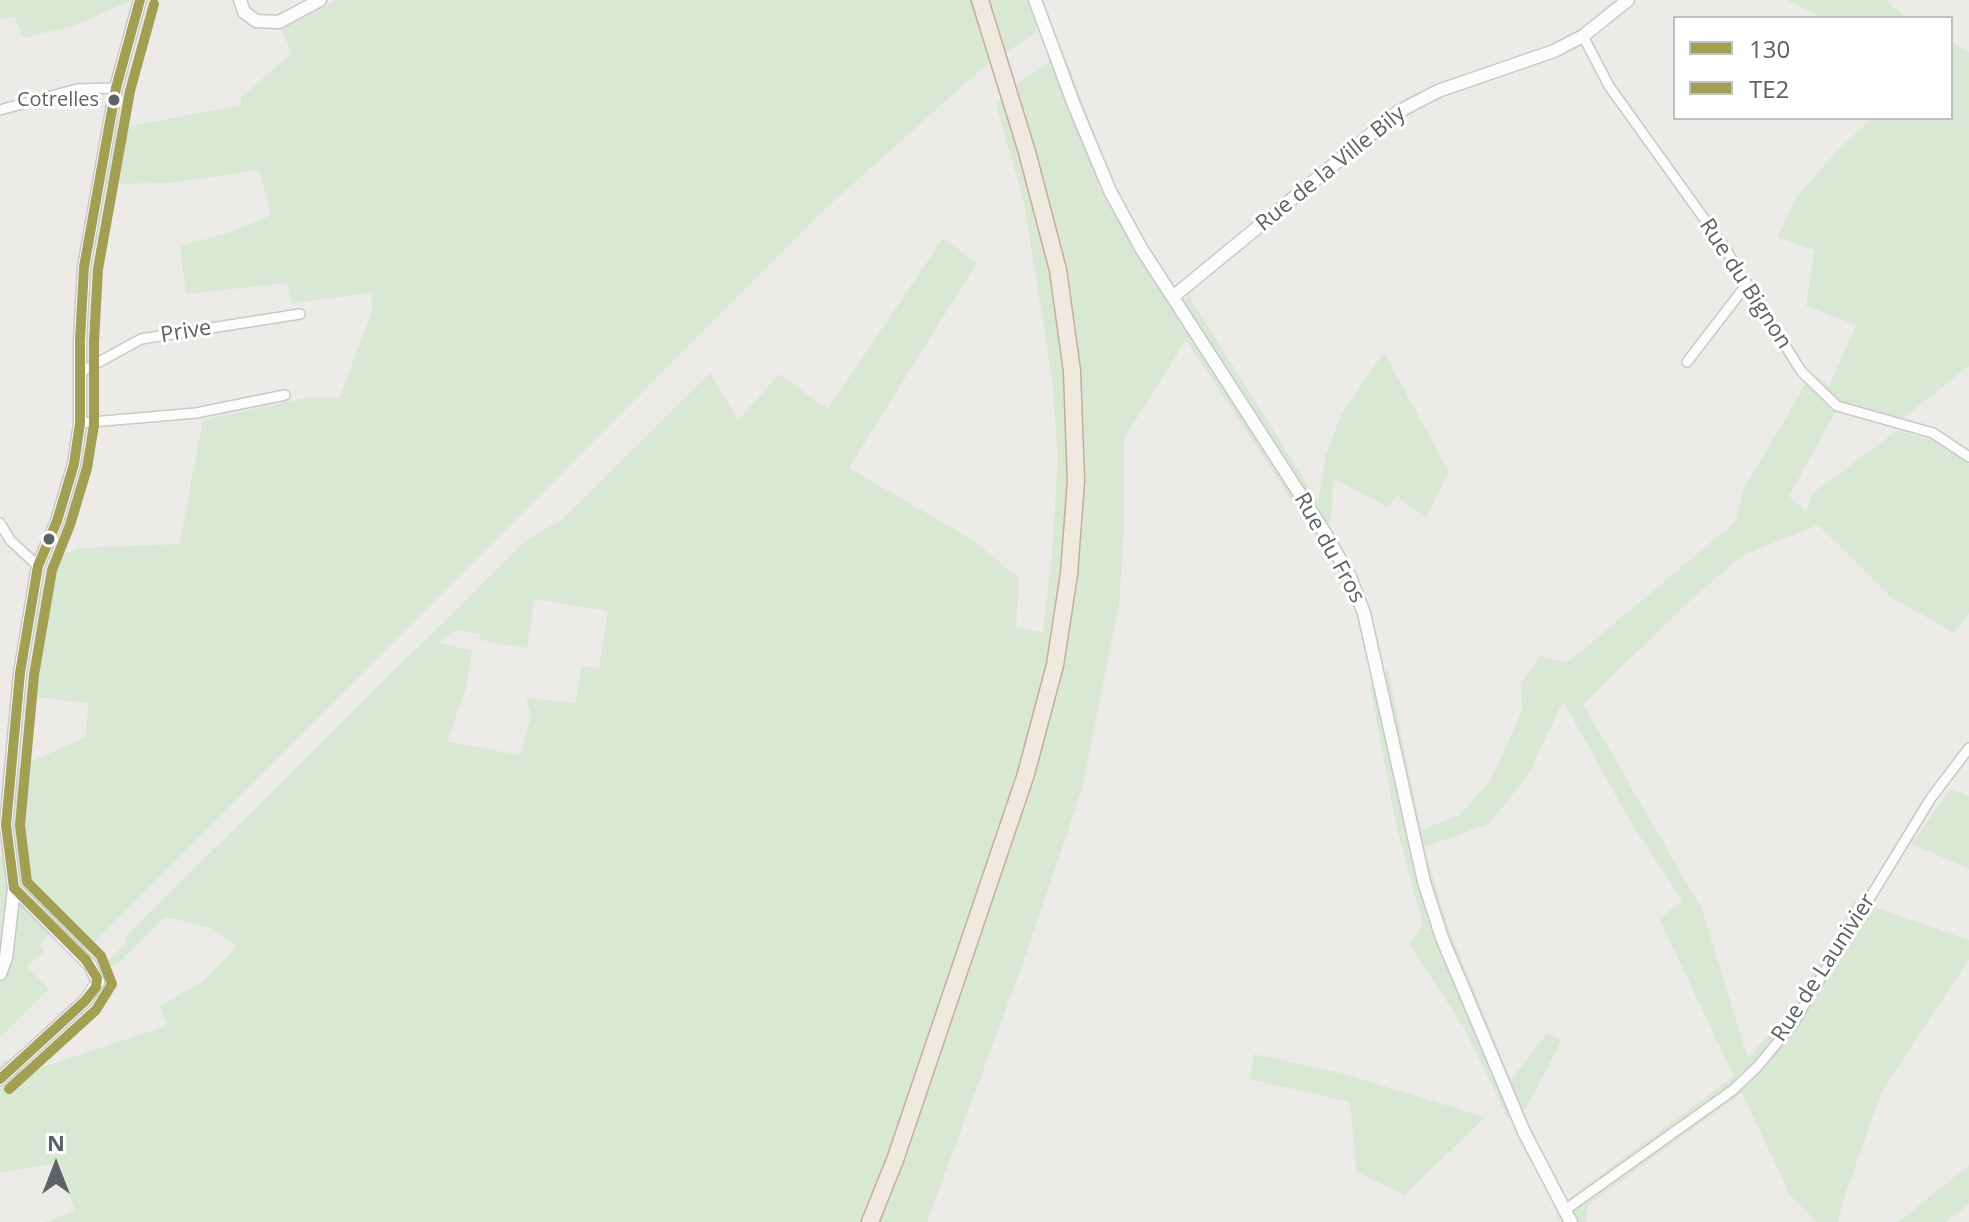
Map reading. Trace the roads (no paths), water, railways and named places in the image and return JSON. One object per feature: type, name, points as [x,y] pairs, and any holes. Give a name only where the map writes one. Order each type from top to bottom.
[{"type":"highway","points":[[870,1222],[895,1160],[1026,774],[1055,665],[1069,574],[1076,481],[1072,371],[1058,270],[1041,202],[980,0]]},
{"type":"street","points":[[0,974],[6,958],[14,888],[6,825],[20,673],[38,566],[57,521],[74,464],[80,423],[84,267],[116,88],[140,0]]},
{"type":"street","points":[[240,0],[244,12],[256,21],[279,22],[320,0]]},
{"type":"street","name":"Rue du Fros","points":[[1035,0],[1110,191],[1141,248],[1325,533],[1350,577],[1364,613],[1424,882],[1442,938],[1524,1132],[1568,1216]]},
{"type":"street","name":"Rue de la Ville Bily","points":[[1174,296],[1398,112],[1438,91],[1554,51],[1583,36],[1628,0]]},
{"type":"street","name":"Rue du Bignon","points":[[1583,36],[1609,86],[1723,245],[1801,371],[1837,406],[1933,433],[1969,457]]},
{"type":"street","points":[[0,110],[77,89],[116,88]]},
{"type":"street","points":[[1687,362],[1747,284]]},
{"type":"street","name":"Prive","points":[[79,373],[141,339],[300,314]]},
{"type":"street","points":[[80,423],[196,413],[285,395]]},
{"type":"street","points":[[0,523],[10,540],[38,566]]},
{"type":"street","name":"Rue de Launivier","points":[[1568,1216],[1733,1090],[1758,1066],[1792,1025],[1931,798],[1969,748]]},
{"type":"street","points":[[0,1079],[85,1001],[96,987],[97,978],[86,960],[14,888]]},
{"type":"place","name":"Cotrelles","points":[[114,100]]}]
